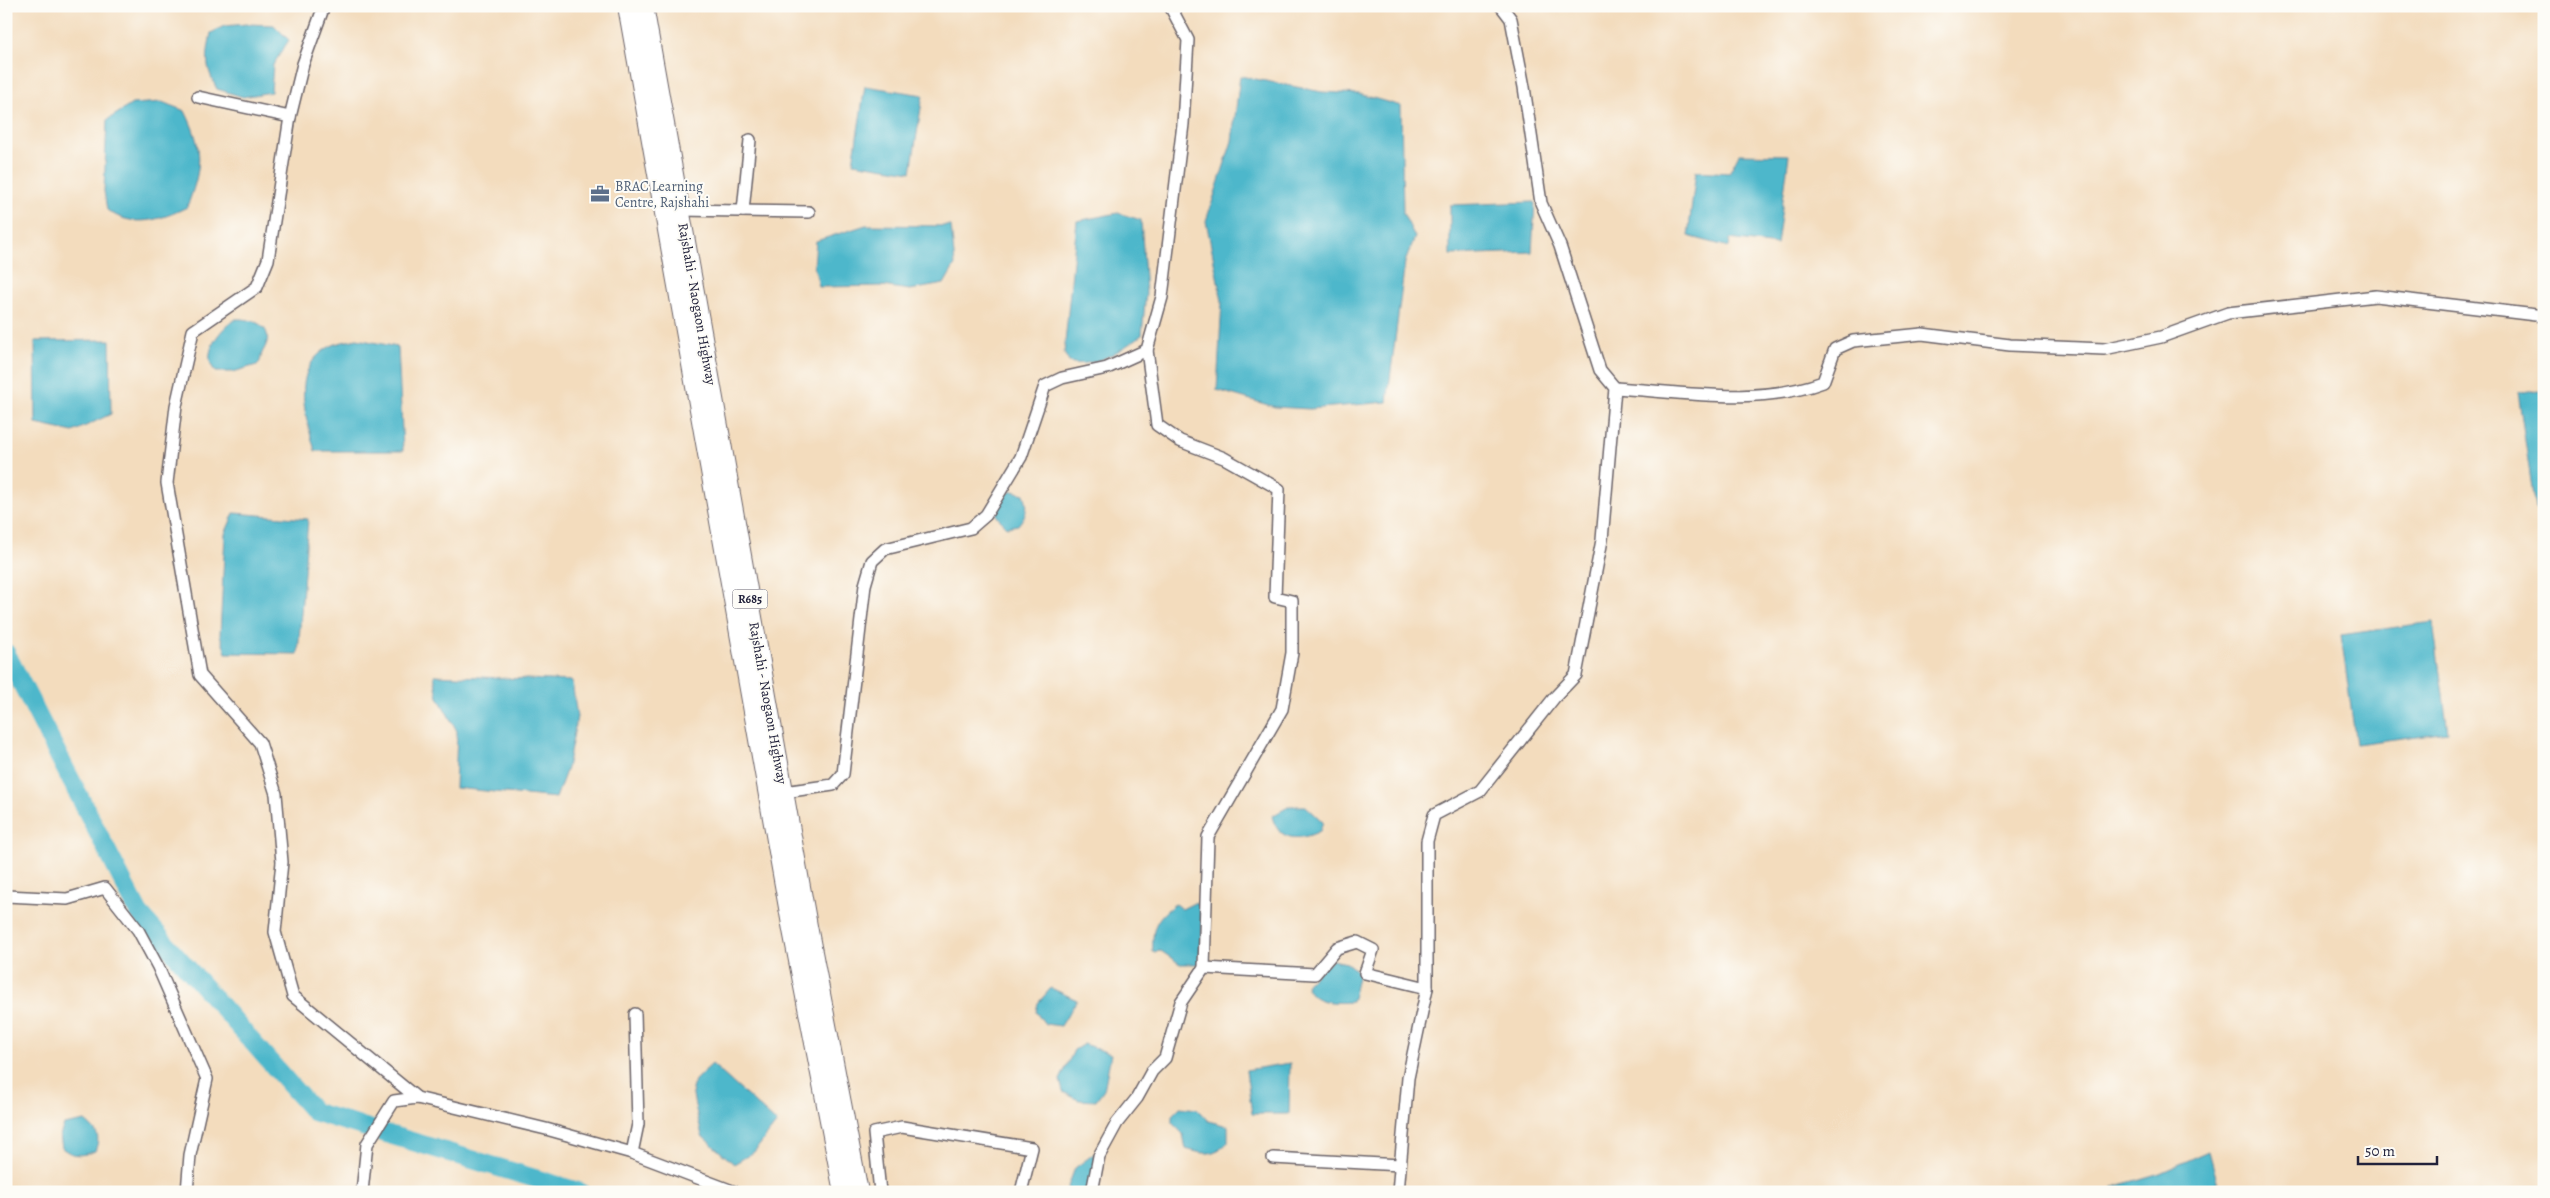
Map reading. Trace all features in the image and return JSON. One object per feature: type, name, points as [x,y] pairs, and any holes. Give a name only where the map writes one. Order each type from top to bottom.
[{"type":"main road","name":"Rajshahi - Naogaon Highway","points":[[627,6],[790,921],[836,1114],[859,1192]]},
{"type":"main road","name":"Rajshahi - Naogaon Highway","points":[[644,6],[784,792],[836,1114],[842,1192]]},
{"type":"street","points":[[324,6],[302,64],[290,117],[268,260],[257,287],[193,331],[176,406],[167,483],[200,675],[260,744],[276,794],[282,862],[275,932],[292,996],[417,1098]]},
{"type":"street","points":[[1092,1192],[1098,1156],[1117,1123],[1136,1098],[1152,1071],[1165,1058],[1181,1002],[1204,968],[1208,837],[1282,709],[1292,654],[1292,601],[1275,597],[1280,489],[1224,458],[1180,441],[1157,425],[1147,350],[1162,297],[1184,114],[1188,40],[1170,6]]},
{"type":"street","points":[[1398,1192],[1408,1078],[1427,988],[1427,842],[1434,815],[1480,791],[1554,698],[1576,675],[1602,540],[1615,388],[1600,370],[1560,246],[1541,203],[1524,87],[1510,20],[1501,6]]},
{"type":"street","points":[[198,97],[290,117]]},
{"type":"street","points":[[743,210],[750,140]]},
{"type":"street","points":[[680,210],[809,212]]},
{"type":"street","points":[[1615,388],[1742,395],[1802,390],[1823,382],[1835,349],[1852,341],[1922,334],[2010,344],[2104,349],[2161,337],[2228,313],[2376,296],[2544,316]]},
{"type":"street","points":[[784,792],[832,785],[843,774],[865,584],[872,560],[885,549],[971,528],[986,515],[1021,457],[1045,386],[1062,378],[1106,368],[1147,350]]},
{"type":"street","points":[[6,896],[67,899],[105,888],[138,930],[158,967],[207,1079],[190,1155],[187,1192]]},
{"type":"street","points":[[1204,968],[1315,974],[1337,948],[1356,942],[1373,950],[1365,973],[1427,988]]},
{"type":"street","points":[[632,1153],[638,1124],[636,1014]]},
{"type":"street","points":[[362,1192],[367,1144],[378,1124],[394,1101],[417,1098],[546,1129],[632,1153],[735,1192]]},
{"type":"street","points":[[880,1192],[874,1133],[902,1127],[1032,1148],[1021,1192]]},
{"type":"street","points":[[1273,1158],[1400,1165]]},
{"type":"water","points":[[247,24],[274,25],[289,40],[273,65],[271,92],[243,97],[217,89],[210,74],[208,49],[211,33],[224,26]]},
{"type":"water","points":[[1240,76],[1322,92],[1359,94],[1401,106],[1403,213],[1415,237],[1405,262],[1387,402],[1310,409],[1275,407],[1217,390],[1222,301],[1206,221],[1232,141]]},
{"type":"water","points":[[865,86],[923,95],[911,172],[853,163]]},
{"type":"water","points":[[162,102],[185,111],[198,148],[199,159],[196,181],[187,207],[157,219],[137,221],[117,216],[107,210],[104,191],[107,120],[132,104]]},
{"type":"water","points":[[1739,154],[1789,155],[1777,245],[1730,239],[1729,247],[1688,236],[1696,171],[1729,173]]},
{"type":"water","points":[[1535,202],[1532,252],[1450,255],[1450,205]]},
{"type":"water","points":[[1118,213],[1141,220],[1146,292],[1142,335],[1107,357],[1088,363],[1069,362],[1064,353],[1077,221]]},
{"type":"water","points":[[866,225],[951,226],[955,265],[944,284],[910,290],[882,286],[819,287],[814,266],[816,241]]},
{"type":"water","points":[[236,319],[251,320],[262,326],[266,331],[267,343],[260,362],[257,365],[233,372],[216,372],[211,365],[210,358],[214,342],[218,335]]},
{"type":"water","points":[[357,339],[398,347],[403,451],[315,451],[307,422],[304,393],[305,379],[309,366],[318,355],[331,346]]},
{"type":"water","points":[[110,340],[111,414],[73,432],[36,424],[35,341]]},
{"type":"water","points":[[2544,391],[2544,509],[2535,509],[2518,392]]},
{"type":"water","points":[[1012,491],[1024,494],[1026,510],[1018,525],[1007,527],[998,518],[995,511],[1005,495]]},
{"type":"water","points":[[234,513],[308,519],[298,654],[226,653],[220,635],[225,534]]},
{"type":"water","points":[[2433,622],[2448,732],[2356,744],[2341,635]]},
{"type":"water","points":[[434,675],[572,681],[577,717],[567,768],[556,798],[455,788],[457,731],[438,697]]},
{"type":"water","points":[[1290,806],[1306,806],[1323,822],[1320,831],[1298,838],[1285,835],[1279,831],[1272,816]]},
{"type":"water","points":[[1196,902],[1202,924],[1199,964],[1180,964],[1161,951],[1153,952],[1154,930],[1163,914],[1175,904],[1182,909]]},
{"type":"water","points":[[1332,960],[1347,963],[1359,973],[1352,1002],[1332,1002],[1319,999],[1313,996],[1306,985]]},
{"type":"water","points":[[1051,988],[1077,1000],[1061,1026],[1045,1024],[1036,1012],[1038,1003]]},
{"type":"water","points":[[1084,1044],[1111,1054],[1104,1090],[1096,1101],[1079,1100],[1063,1092],[1060,1080],[1074,1050]]},
{"type":"water","points":[[1290,1063],[1289,1114],[1252,1114],[1246,1070]]},
{"type":"water","points":[[712,1064],[777,1123],[754,1152],[734,1164],[702,1136],[695,1106],[692,1089],[695,1080]]},
{"type":"water","points":[[1180,1107],[1197,1109],[1208,1121],[1228,1126],[1228,1142],[1218,1150],[1208,1153],[1186,1149],[1183,1134],[1172,1123],[1172,1115]]},
{"type":"water","points":[[85,1121],[97,1134],[98,1141],[95,1151],[78,1155],[62,1148],[60,1135],[64,1125]]},
{"type":"water","points":[[2209,1151],[2220,1192],[2114,1192],[2113,1187],[2160,1173]]},
{"type":"water","points":[[1095,1153],[1095,1192],[1066,1192],[1075,1168]]},
{"type":"waterway","points":[[6,653],[139,913],[314,1112],[580,1192]]},
{"type":"place","name":"BRAC Learning Centre, Rajshahi","points":[[600,194]]}]
